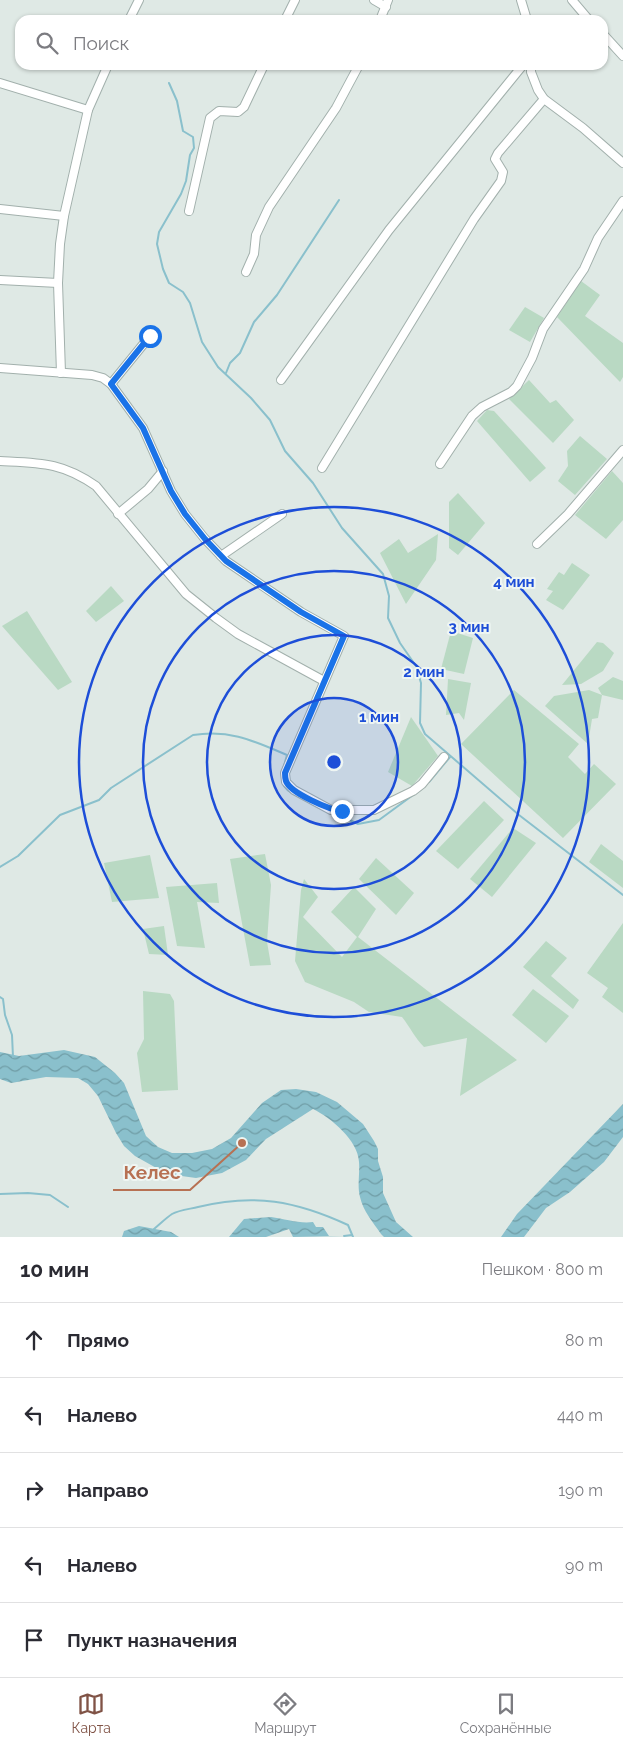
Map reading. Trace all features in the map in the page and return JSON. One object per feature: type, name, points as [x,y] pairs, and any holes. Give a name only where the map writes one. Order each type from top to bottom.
[{"type":"street","points":[[132,15],[139,0]]},
{"type":"street","points":[[288,15],[295,0]]},
{"type":"street","points":[[374,0],[387,3],[382,15]]},
{"type":"street","points":[[520,0],[525,15]]},
{"type":"street","points":[[577,2],[586,15]]},
{"type":"street","points":[[608,40],[623,56]]},
{"type":"street","points":[[61,373],[58,282],[64,216],[88,110],[106,70]]},
{"type":"street","points":[[189,211],[210,118],[219,111],[238,112],[244,107],[262,70]]},
{"type":"street","points":[[246,272],[254,254],[256,235],[269,207],[336,108],[356,70]]},
{"type":"street","points":[[280,380],[388,230],[519,70]]},
{"type":"street","points":[[532,70],[538,90],[544,98],[583,128],[623,163]]},
{"type":"street","points":[[0,83],[88,110]]},
{"type":"street","points":[[322,468],[474,219],[501,181],[503,172],[495,159],[498,153],[544,98]]},
{"type":"street","points":[[440,464],[472,416],[482,407],[511,392],[516,386],[532,358],[543,329],[584,269],[598,238],[623,201]]},
{"type":"street","points":[[0,208],[64,216]]},
{"type":"street","points":[[0,280],[58,282]]},
{"type":"street","points":[[111,384],[150,336]]},
{"type":"street","points":[[0,368],[92,375],[103,378],[111,384],[143,428],[171,491],[185,514],[205,539],[222,556],[301,612],[344,636],[285,773],[286,782],[294,790],[332,810],[374,810],[413,791],[422,784],[444,757]]},
{"type":"street","points":[[537,544],[568,514],[623,450]]},
{"type":"street","points":[[0,462],[42,463],[64,468],[96,486],[186,594],[238,634],[324,681]]},
{"type":"street","points":[[118,514],[148,489],[163,471]]},
{"type":"street","points":[[222,556],[282,514]]},
{"type":"green space","points":[[581,281],[600,295],[585,316],[623,343],[623,377],[620,382],[557,317]]},
{"type":"green space","points":[[525,307],[544,318],[530,342],[509,330]]},
{"type":"green space","points":[[529,380],[550,403],[556,400],[574,420],[553,443],[509,399]]},
{"type":"green space","points":[[487,410],[494,411],[546,468],[530,482],[477,421]]},
{"type":"green space","points":[[580,436],[607,459],[575,495],[558,481],[568,466],[567,451]]},
{"type":"green space","points":[[612,471],[623,483],[623,520],[606,539],[575,515]]},
{"type":"green space","points":[[458,493],[485,523],[458,555],[449,548],[449,502]]},
{"type":"green space","points":[[438,534],[436,560],[406,604],[380,553],[399,539],[408,553]]},
{"type":"green space","points":[[572,563],[590,575],[563,610],[546,600],[553,591],[547,589],[559,572],[564,575]]},
{"type":"green space","points":[[111,586],[124,601],[96,622],[86,611]]},
{"type":"green space","points":[[27,611],[72,682],[58,690],[2,626]]},
{"type":"green space","points":[[451,631],[473,638],[464,674],[441,669]]},
{"type":"green space","points":[[597,642],[603,643],[614,653],[603,671],[581,684],[562,685]]},
{"type":"green space","points":[[613,677],[623,681],[623,700],[602,695],[598,688]]},
{"type":"green space","points":[[448,679],[471,683],[464,720],[459,713],[446,715]]},
{"type":"green space","points":[[514,690],[579,744],[568,757],[585,774],[594,764],[616,784],[563,838],[461,744]]},
{"type":"green space","points":[[589,690],[602,695],[598,718],[592,719],[588,744],[545,706],[554,696]]},
{"type":"green space","points":[[411,717],[438,756],[412,786],[388,772]]},
{"type":"green space","points":[[484,801],[504,820],[458,869],[436,851]]},
{"type":"green space","points":[[513,828],[536,843],[492,897],[470,879]]},
{"type":"green space","points":[[601,844],[623,861],[623,888],[589,862]]},
{"type":"green space","points":[[265,854],[271,885],[267,942],[271,965],[250,966],[230,859]]},
{"type":"green space","points":[[150,855],[159,898],[112,902],[104,863]]},
{"type":"green space","points":[[376,858],[414,893],[396,915],[359,879]]},
{"type":"green space","points":[[304,879],[318,897],[303,917],[342,957],[357,937],[331,912],[354,887],[376,909],[358,937],[517,1060],[460,1096],[467,1038],[424,1047],[402,1017],[369,1012],[354,1002],[305,982],[295,961],[301,890]]},
{"type":"green space","points":[[217,883],[219,903],[197,902],[205,948],[177,946],[166,887]]},
{"type":"green space","points":[[623,923],[623,1013],[602,997],[608,988],[587,973]]},
{"type":"green space","points":[[164,926],[168,955],[149,954],[143,929]]},
{"type":"green space","points":[[546,941],[567,958],[551,976],[579,1000],[573,1009],[523,967]]},
{"type":"green space","points":[[533,989],[569,1016],[546,1043],[512,1015]]},
{"type":"green space","points":[[143,991],[170,994],[174,1001],[178,1090],[142,1092],[137,1053],[144,1039]]},
{"type":"water","points":[[64,1050],[95,1057],[115,1073],[124,1083],[146,1136],[158,1147],[172,1153],[192,1153],[212,1149],[231,1138],[262,1103],[281,1090],[296,1089],[316,1092],[337,1102],[363,1124],[374,1141],[378,1149],[378,1161],[383,1177],[383,1193],[396,1222],[413,1237],[384,1237],[381,1234],[361,1202],[359,1193],[359,1162],[354,1146],[335,1124],[313,1109],[266,1139],[246,1160],[222,1173],[196,1178],[167,1174],[135,1156],[124,1146],[98,1096],[88,1084],[78,1078],[46,1077],[11,1083],[0,1079],[0,1052],[19,1056]]},
{"type":"water","points":[[623,1104],[623,1137],[604,1162],[570,1192],[546,1208],[524,1237],[501,1237],[517,1214]]},
{"type":"water","points":[[271,1217],[298,1222],[313,1222],[316,1227],[323,1227],[329,1236],[344,1236],[293,1237],[289,1229],[266,1237],[229,1237],[244,1219]]},
{"type":"water","points":[[139,1226],[171,1232],[179,1237],[122,1237],[124,1231]]},
{"type":"waterway","points":[[169,83],[177,101],[183,131],[193,137],[194,148],[190,155],[186,181],[181,194],[159,232],[157,244],[163,269],[169,283],[183,292],[190,303],[202,342],[218,367],[251,398],[270,420],[285,451],[313,483],[342,528],[383,574],[389,596],[388,618],[400,643],[416,666],[421,683],[420,723],[425,734],[519,815],[623,895]]},
{"type":"waterway","points":[[226,373],[230,363],[240,353],[254,322],[277,295],[339,200]]},
{"type":"waterway","points":[[0,867],[18,856],[60,815],[99,800],[111,788],[193,735],[230,735],[253,741],[287,755],[282,773]]},
{"type":"waterway","points":[[429,782],[450,757]]},
{"type":"waterway","points":[[282,777],[285,786],[292,793]]},
{"type":"waterway","points":[[335,813],[358,824],[379,820],[424,787]]},
{"type":"waterway","points":[[0,997],[3,999],[5,1015],[12,1035],[13,1057]]},
{"type":"waterway","points":[[0,1194],[28,1193],[50,1195],[68,1207]]},
{"type":"waterway","points":[[154,1229],[172,1214],[181,1211],[218,1203],[256,1200],[292,1205],[329,1217],[348,1225],[353,1237]]},
{"type":"waterway","points":[[344,1236],[352,1235]]},
{"type":"place","name":"Келес","points":[[242,1143]]},
{"type":"route","points":[[150,336],[111,384],[143,428],[171,491],[185,514],[226,561],[273,591],[301,612],[344,636],[285,773],[286,782],[294,790],[332,810],[342,811]]}]
